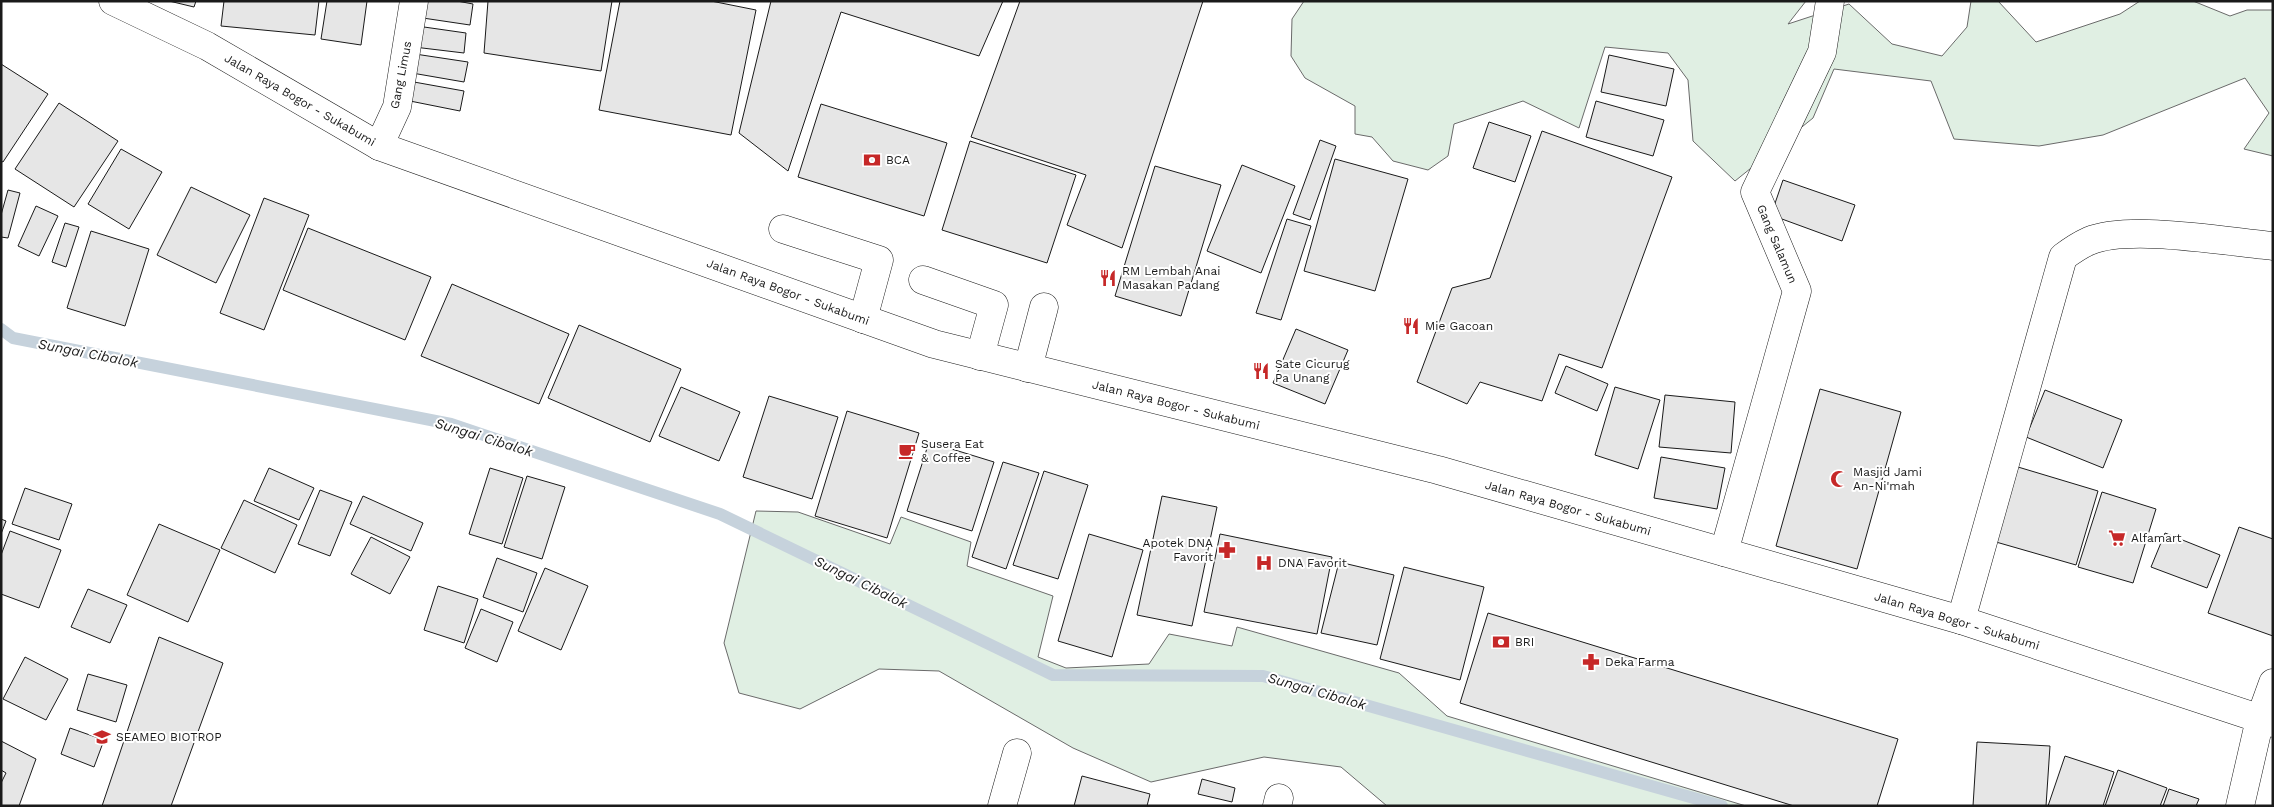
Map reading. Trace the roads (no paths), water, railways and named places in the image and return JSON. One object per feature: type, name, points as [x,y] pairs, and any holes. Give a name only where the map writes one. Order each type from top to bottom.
[{"type":"main road","name":"Jalan Raya Bogor - Sukabumi","points":[[113,1],[207,46],[379,146],[934,344],[1438,470],[1961,620],[2266,721]]},
{"type":"main road","name":"Gang Limus","points":[[379,146],[397,106],[414,1]]},
{"type":"main road","name":"Gang Salamun","points":[[1724,552],[1797,292],[1755,192],[1822,52],[1830,1]]},
{"type":"main road","points":[[783,229],[879,260],[863,319]]},
{"type":"main road","points":[[1961,620],[2063,257],[2090,240],[2126,235],[2151,234],[2273,246]]},
{"type":"main road","points":[[923,280],[994,305],[980,356]]},
{"type":"main road","points":[[1028,368],[1044,307]]},
{"type":"main road","points":[[2240,806],[2266,721],[2273,683]]},
{"type":"main road","points":[[1002,806],[1017,753]]},
{"type":"waterway","name":"Sungai Cibalok","points":[[1,329],[13,338],[451,424],[720,514],[1053,675],[1263,676],[1722,806]]},
{"type":"place","name":"BCA","points":[[872,160]]},
{"type":"place","name":"RM Lembah Anai Masakan Padang","points":[[1108,278]]},
{"type":"place","name":"Mie Gacoan","points":[[1411,326]]},
{"type":"place","name":"Sate Cicurug Pa Unang","points":[[1261,371]]},
{"type":"place","name":"Susera Eat & Coffee","points":[[907,451]]},
{"type":"place","name":"Masjid Jami An-Ni'mah","points":[[1839,479]]},
{"type":"place","name":"Alfamart","points":[[2117,538]]},
{"type":"place","name":"Apotek DNA Favorit","points":[[1227,550]]},
{"type":"place","name":"DNA Favorit","points":[[1264,563]]},
{"type":"place","name":"BRI","points":[[1501,642]]},
{"type":"place","name":"Deka Farma","points":[[1591,662]]},
{"type":"place","name":"SEAMEO BIOTROP","points":[[102,737]]}]
